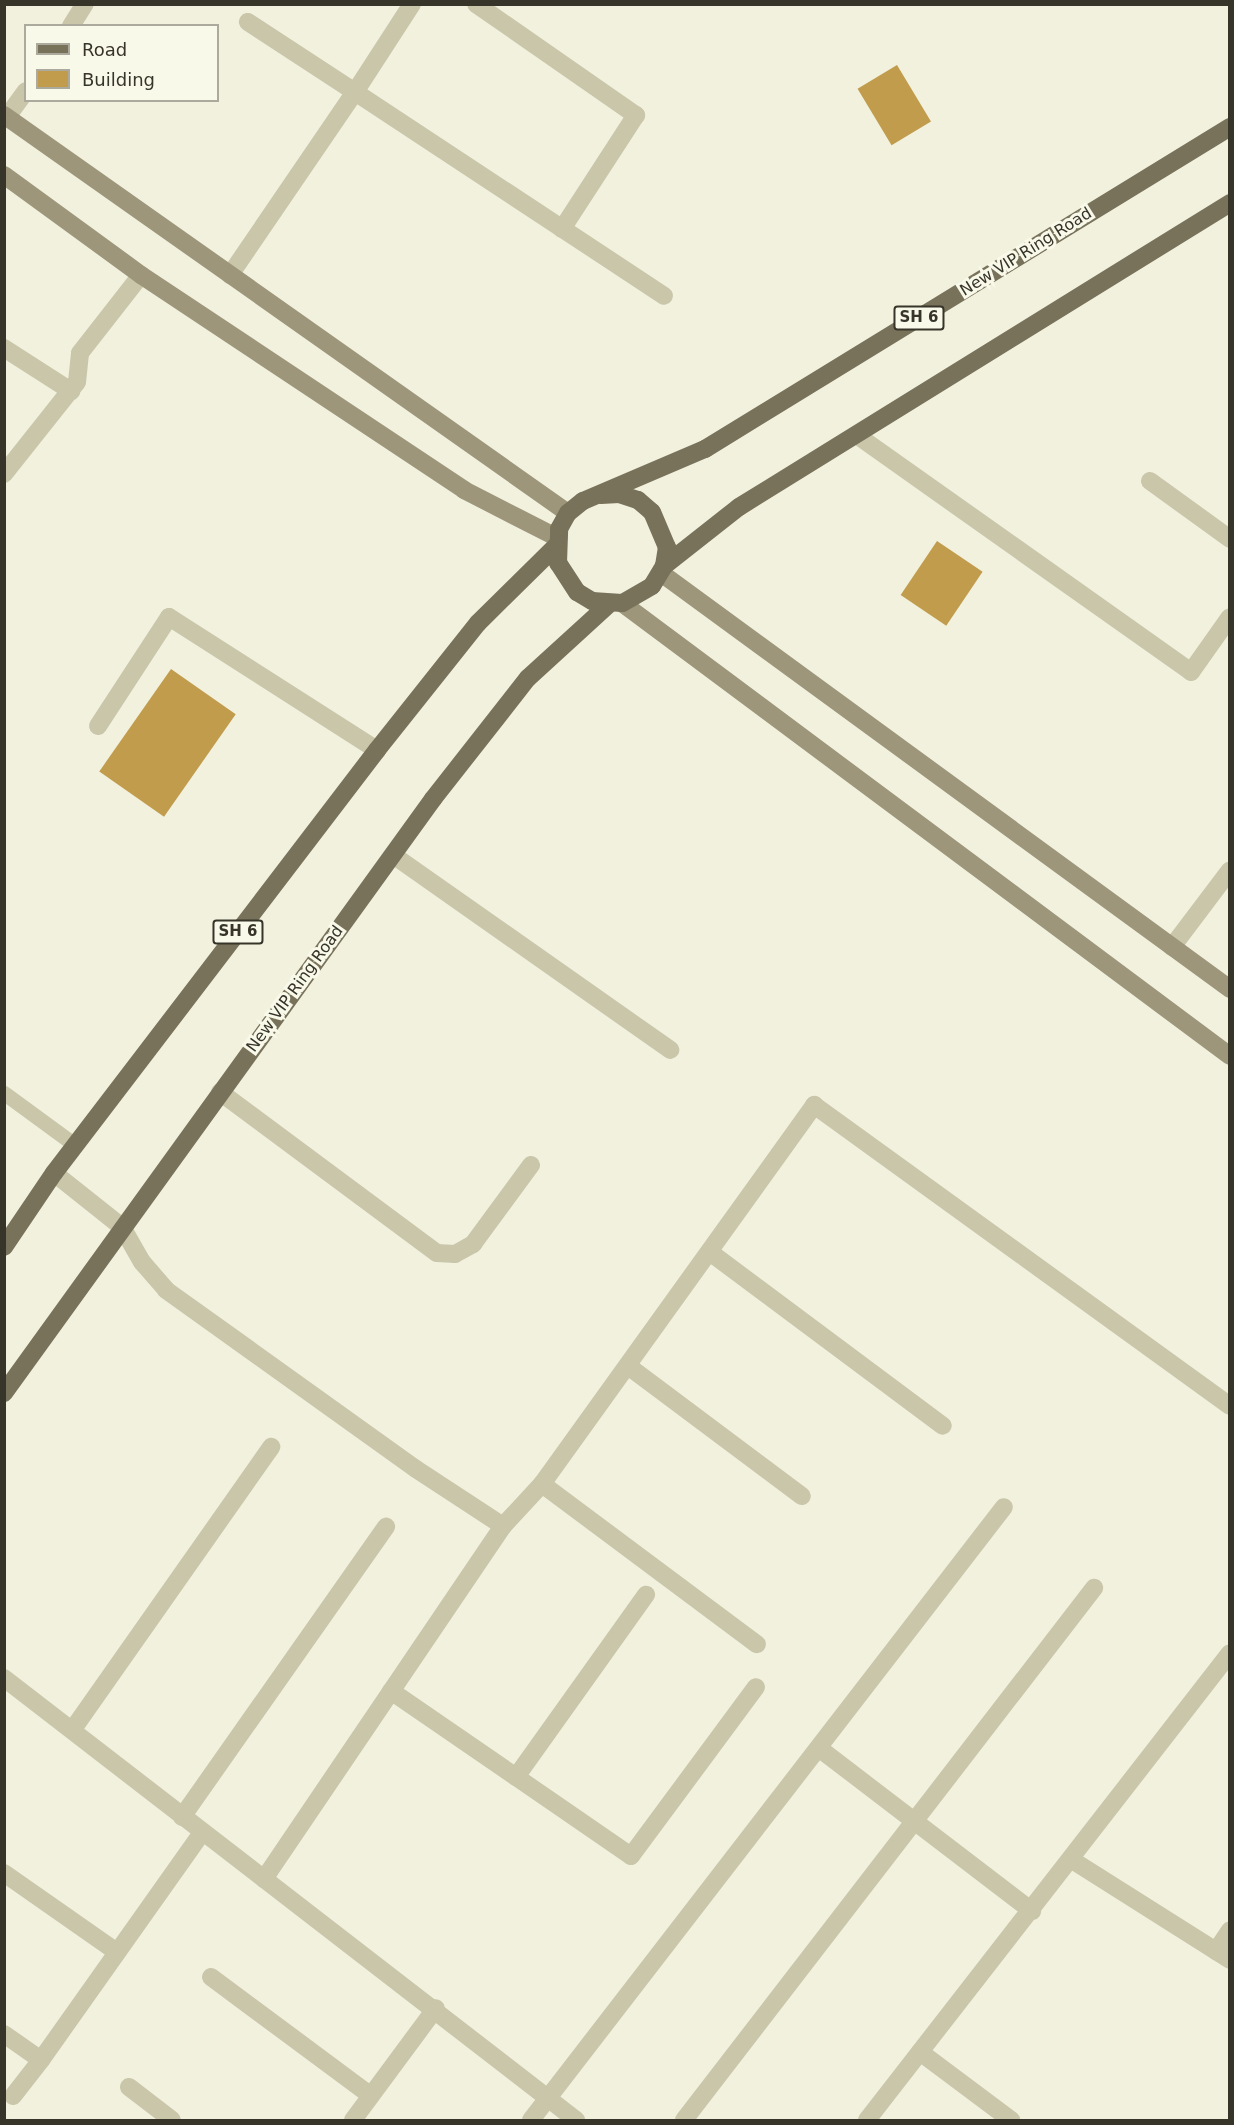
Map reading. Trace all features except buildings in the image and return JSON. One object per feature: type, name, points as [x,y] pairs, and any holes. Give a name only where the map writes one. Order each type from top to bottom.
[{"type":"main road","name":"New VIP Ring Road","points":[[601,495],[705,449],[1230,127]]},
{"type":"main road","points":[[662,569],[667,547],[652,512],[638,500],[620,494],[601,495],[583,501],[568,513],[557,542],[565,579],[592,601],[615,603],[643,594],[662,569],[739,507],[858,436],[1230,203]]},
{"type":"main road","name":"SH 6","points":[[4,1247],[75,1145],[377,750],[478,623],[557,542]]},
{"type":"main road","name":"New VIP Ring Road","points":[[4,1393],[393,855],[528,678],[615,603]]},
{"type":"street","points":[[72,24],[85,4]]},
{"type":"street","points":[[231,275],[412,4]]},
{"type":"street","points":[[476,4],[636,116],[562,229]]},
{"type":"street","points":[[248,22],[664,296]]},
{"type":"street","points":[[24,94],[6,116],[568,513]]},
{"type":"street","points":[[4,175],[141,274],[464,490],[557,542]]},
{"type":"street","points":[[4,474],[71,391],[77,382],[80,353],[141,274]]},
{"type":"street","points":[[4,348],[71,391]]},
{"type":"street","points":[[858,436],[1191,672],[1230,617]]},
{"type":"street","points":[[1150,481],[1230,539]]},
{"type":"street","points":[[662,569],[1230,989]]},
{"type":"street","points":[[615,603],[1230,1056]]},
{"type":"street","points":[[98,726],[169,617],[377,750]]},
{"type":"street","points":[[393,855],[670,1050]]},
{"type":"street","points":[[1172,947],[1230,870]]},
{"type":"street","points":[[220,1092],[437,1253],[455,1254],[473,1244],[531,1165]]},
{"type":"street","points":[[264,1879],[503,1526],[542,1484],[711,1253],[814,1105],[1230,1406]]},
{"type":"street","points":[[54,1173],[122,1227],[142,1262],[166,1290],[416,1469],[503,1526]]},
{"type":"street","points":[[711,1253],[943,1425]]},
{"type":"street","points":[[628,1366],[802,1496]]},
{"type":"street","points":[[72,1729],[271,1447]]},
{"type":"street","points":[[542,1484],[757,1644]]},
{"type":"street","points":[[531,2121],[820,1749],[1004,1507]]},
{"type":"street","points":[[182,1817],[386,1527]]},
{"type":"street","points":[[684,2121],[1094,1588]]},
{"type":"street","points":[[516,1777],[646,1595]]},
{"type":"street","points":[[867,2121],[1072,1860],[1230,1653]]},
{"type":"street","points":[[4,1678],[202,1833],[436,2008],[576,2121]]},
{"type":"street","points":[[391,1691],[632,1856],[756,1687]]},
{"type":"street","points":[[820,1749],[1032,1911]]},
{"type":"street","points":[[13,2096],[202,1833]]},
{"type":"street","points":[[1072,1860],[1223,1955],[1230,1930]]},
{"type":"street","points":[[4,1873],[117,1952]]},
{"type":"street","points":[[211,1977],[371,2096]]},
{"type":"street","points":[[353,2121],[436,2008]]},
{"type":"street","points":[[4,2034],[41,2060]]},
{"type":"street","points":[[920,2052],[1011,2121]]},
{"type":"street","points":[[129,2087],[172,2121]]},
{"type":"lane","points":[[4,1094],[75,1145]]}]
